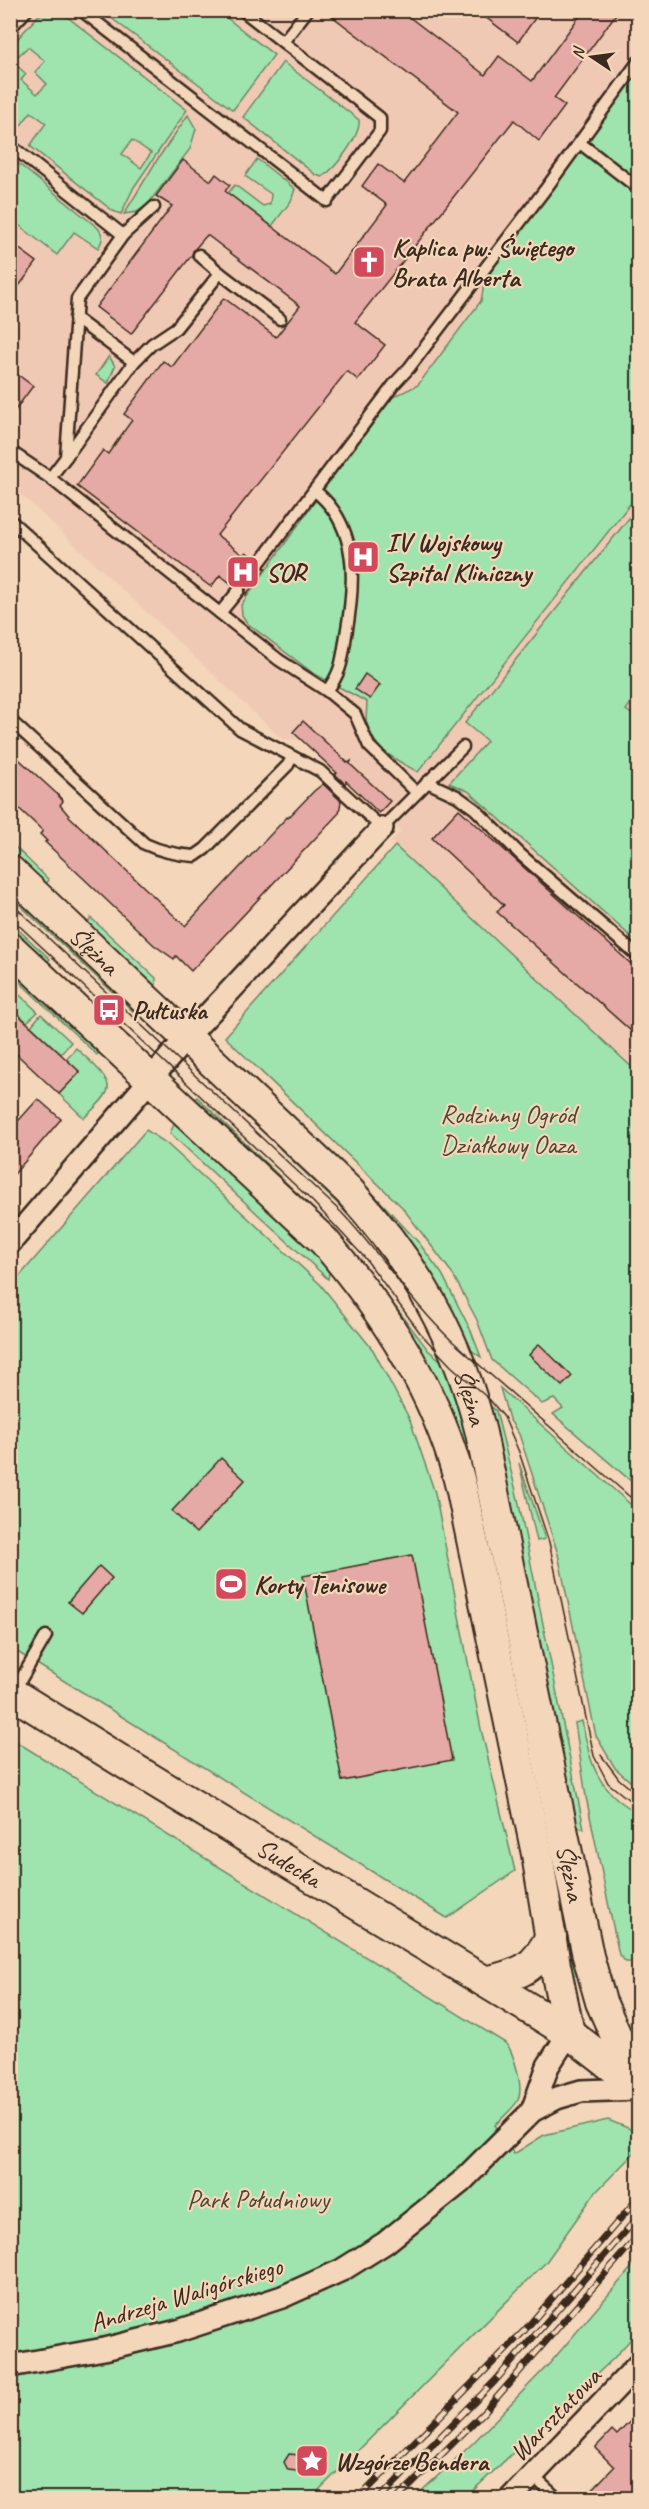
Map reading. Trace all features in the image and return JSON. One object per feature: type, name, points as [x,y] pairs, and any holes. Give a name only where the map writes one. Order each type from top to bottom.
[{"type":"main road","name":"Ślężna","points":[[10,871],[319,1161],[375,1219],[426,1292],[459,1360],[473,1400],[588,1956],[601,2001],[639,2087]]},
{"type":"main road","name":"Ślężna","points":[[10,948],[324,1241],[354,1276],[415,1369],[449,1445],[459,1474],[535,1844],[569,2033]]},
{"type":"main road","name":"Sudecka","points":[[12,1692],[131,1767],[569,2033]]},
{"type":"main road","points":[[486,1982],[512,1976],[532,1965],[539,1959],[551,1936]]},
{"type":"main road","points":[[569,2033],[639,2087]]},
{"type":"street","points":[[10,1243],[187,1037],[382,828]]},
{"type":"street","name":"Andrzeja Waligórskiego","points":[[532,2111],[548,2066],[569,2033]]},
{"type":"street","name":"Andrzeja Waligórskiego","points":[[10,2366],[104,2349],[178,2331],[273,2301],[342,2270],[385,2243],[420,2217],[486,2159],[532,2111],[557,2098],[581,2091],[639,2087]]},
{"type":"street","name":"Warsztatowa","points":[[511,2499],[639,2366]]},
{"type":"lane","points":[[10,28],[27,10]]},
{"type":"lane","points":[[81,10],[327,201],[380,131],[380,118],[242,10]]},
{"type":"lane","points":[[283,42],[308,10]]},
{"type":"lane","points":[[260,562],[394,383],[423,351],[639,62]]},
{"type":"lane","points":[[579,143],[639,188]]},
{"type":"lane","points":[[10,145],[123,235]]},
{"type":"lane","points":[[66,457],[76,299],[123,235],[154,207]]},
{"type":"lane","points":[[199,255],[280,319]]},
{"type":"lane","points":[[50,478],[134,362],[152,344],[176,328],[220,273]]},
{"type":"lane","points":[[75,318],[134,362]]},
{"type":"lane","points":[[10,451],[50,478],[279,660],[327,691],[355,714],[369,746],[416,792]]},
{"type":"lane","points":[[314,490],[329,502],[345,532],[354,571],[339,675],[327,691]]},
{"type":"lane","points":[[10,520],[240,729],[320,771],[382,828],[463,747]]},
{"type":"lane","points":[[220,613],[239,590]]},
{"type":"lane","points":[[10,720],[146,844],[162,852],[178,855],[195,856],[205,849],[288,765],[292,757]]},
{"type":"lane","points":[[427,782],[457,796],[475,809],[521,855],[639,956]]},
{"type":"lane","points":[[12,1692],[46,1636]]},
{"type":"lane","points":[[534,2477],[557,2499]]},
{"type":"shaded area","name":"IV Wojskowy Szpital Kliniczny","points":[[10,11],[638,11],[638,1073],[391,842],[401,831],[301,739],[282,739],[11,485]]},
{"type":"green space","points":[[50,11],[66,16],[187,110],[134,187],[121,214],[113,211],[30,146],[46,123],[31,112],[15,133],[11,129],[11,60],[26,74],[21,80],[37,94],[47,84],[35,72],[45,61],[28,47],[18,56],[11,49],[11,46],[38,16]],"holes":[[[132,140],[151,153],[141,168],[122,154]]]},
{"type":"green space","points":[[102,11],[218,11],[274,55],[233,110]]},
{"type":"green space","points":[[283,62],[359,120],[359,127],[352,143],[334,167],[322,177],[316,175],[243,117]]},
{"type":"green space","points":[[638,70],[638,494],[418,772],[388,754],[375,741],[366,723],[367,702],[313,673],[247,623],[242,615],[241,605],[393,397],[418,385],[481,301],[485,279]]},
{"type":"green space","points":[[188,115],[196,129],[190,149],[148,204],[137,212],[124,214],[157,160]]},
{"type":"green space","points":[[257,159],[295,189],[291,201],[272,226],[228,193],[235,185],[263,206],[270,204],[271,194],[245,176]]},
{"type":"green space","points":[[15,161],[98,228],[102,238],[98,248],[74,232],[57,255],[11,219],[11,168]]},
{"type":"green space","points":[[109,356],[115,366],[108,383],[96,375]]},
{"type":"green space","points":[[638,507],[638,693],[626,710],[638,719],[638,943],[468,791],[449,783],[487,741],[465,723]]},
{"type":"green space","points":[[10,842],[49,880],[45,885],[11,853]]},
{"type":"green space","name":"Rodzinny Ogród Działkowy Oaza","points":[[395,846],[638,1073],[638,1487],[553,1414],[563,1408],[554,1399],[542,1404],[492,1360],[477,1320],[452,1273],[402,1207],[225,1037]]},
{"type":"green space","points":[[10,885],[142,1008],[136,1014],[11,897]]},
{"type":"green space","points":[[91,918],[156,978],[156,990],[87,925]]},
{"type":"green space","points":[[10,922],[50,959],[45,965],[11,931]]},
{"type":"green space","points":[[10,963],[101,1050],[97,1055],[11,974]]},
{"type":"green space","points":[[10,986],[38,1012],[27,1022],[11,1007]]},
{"type":"green space","points":[[41,1014],[71,1042],[61,1054],[31,1026]]},
{"type":"green space","points":[[76,1048],[101,1073],[108,1084],[104,1097],[84,1118],[59,1094],[80,1072],[66,1059]]},
{"type":"green space","points":[[234,1060],[353,1172],[419,1243],[442,1274],[471,1331],[481,1357],[468,1348],[231,1061]]},
{"type":"green space","points":[[197,1097],[299,1195],[355,1253],[428,1350],[450,1368],[467,1423],[582,1975],[572,1975],[442,1395],[192,1102]]},
{"type":"green space","points":[[176,1120],[327,1263],[328,1279],[170,1133]]},
{"type":"green space","name":"Korty Tenisowe","points":[[146,1130],[166,1143],[320,1284],[373,1350],[410,1420],[435,1493],[481,1729],[515,1871],[447,1918],[11,1648],[11,1286]]},
{"type":"green space","points":[[284,1143],[342,1201],[382,1252],[338,1204],[280,1149]]},
{"type":"green space","points":[[500,1388],[638,1511],[638,1788],[615,1768],[596,1736],[558,1554],[519,1434],[509,1419]]},
{"type":"green space","points":[[487,1403],[496,1411],[518,1499],[584,1829],[575,1826]]},
{"type":"green space","points":[[519,1463],[545,1539],[537,1541]]},
{"type":"green space","points":[[582,1721],[593,1763],[604,1785],[613,1795],[638,1813],[638,1962],[626,1962],[619,1955],[586,1797],[575,1723]]},
{"type":"green space","name":"Park Południowy","points":[[10,1738],[507,2044],[517,2071],[520,2094],[514,2106],[495,2125],[514,2154],[544,2135],[608,2120],[638,2132],[638,2149],[595,2193],[546,2262],[311,2498],[11,2498]]},
{"type":"green space","points":[[638,1984],[638,2011],[629,1989]]},
{"type":"green space","points":[[638,2260],[638,2331],[614,2358],[465,2498],[414,2498],[473,2443],[551,2362]]},
{"type":"building","points":[[324,10],[400,10],[485,75],[499,56],[532,81],[584,10],[619,10],[554,98],[565,106],[539,141],[514,120],[355,322],[385,345],[358,380],[347,371],[217,535],[243,555],[246,552],[254,558],[253,564],[256,568],[266,568],[246,595],[246,588],[243,584],[233,585],[220,575],[211,587],[77,486],[103,450],[108,454],[132,420],[124,414],[163,361],[172,367],[224,298],[276,337],[300,306],[207,235],[131,334],[96,307],[172,206],[156,196],[183,160],[211,181],[216,174],[230,185],[225,191],[335,274],[387,205],[362,186],[378,164],[404,183],[458,112]]},
{"type":"building","points":[[476,10],[541,10],[518,42]]},
{"type":"building","points":[[10,242],[37,262],[10,298]]},
{"type":"building","points":[[10,369],[33,386],[10,417]]},
{"type":"building","points":[[365,674],[380,685],[370,699],[355,689]]},
{"type":"building","points":[[303,721],[348,763],[351,761],[350,764],[390,801],[379,813],[346,781],[345,784],[335,774],[337,773],[293,732]]},
{"type":"building","points":[[10,751],[57,794],[63,801],[60,805],[70,817],[185,926],[287,817],[323,784],[341,801],[339,813],[191,971],[176,956],[174,959],[154,945],[45,842],[47,841],[40,834],[43,831],[10,800]]},
{"type":"building","points":[[459,809],[639,971],[639,1038],[497,912],[504,905],[432,838]]},
{"type":"building","points":[[10,1007],[80,1072],[59,1094],[10,1048]]},
{"type":"building","points":[[38,1099],[61,1119],[10,1179],[10,1130]]},
{"type":"building","points":[[539,1344],[572,1376],[562,1386],[529,1355]]},
{"type":"building","points":[[221,1458],[245,1480],[196,1533],[172,1511]]},
{"type":"building","points":[[412,1555],[452,1760],[342,1781],[303,1576]]},
{"type":"building","points":[[99,1566],[112,1578],[82,1613],[68,1602]]},
{"type":"building","points":[[639,2412],[639,2499],[583,2499],[614,2467],[595,2448],[612,2430],[617,2435]]},
{"type":"building","points":[[289,2454],[299,2455],[303,2463],[297,2471],[288,2470],[284,2462]]},
{"type":"tram line","points":[[10,902],[341,1212],[451,1340],[638,1504]]},
{"type":"tram line","points":[[10,917],[313,1202],[365,1258],[421,1334],[451,1366],[490,1400],[504,1417],[519,1452],[549,1542],[594,1756],[608,1783],[638,1807]]},
{"type":"tram line","points":[[601,1755],[619,1779],[638,1795]]},
{"type":"railway","points":[[359,2498],[524,2331],[638,2198]]},
{"type":"railway","points":[[380,2498],[495,2381],[638,2217]]},
{"type":"railway","points":[[398,2498],[485,2411],[638,2236]]},
{"type":"place","name":"Kaplica pw. Świętego Brata Alberta","points":[[369,262]]},
{"type":"place","name":"IV Wojskowy Szpital Kliniczny","points":[[363,557]]},
{"type":"place","name":"SOR","points":[[243,572]]},
{"type":"place","name":"Pułtuska","points":[[109,1010]]},
{"type":"place","name":"Korty Tenisowe","points":[[231,1584]]},
{"type":"place","name":"Wzgórze Bendera","points":[[312,2461]]}]
